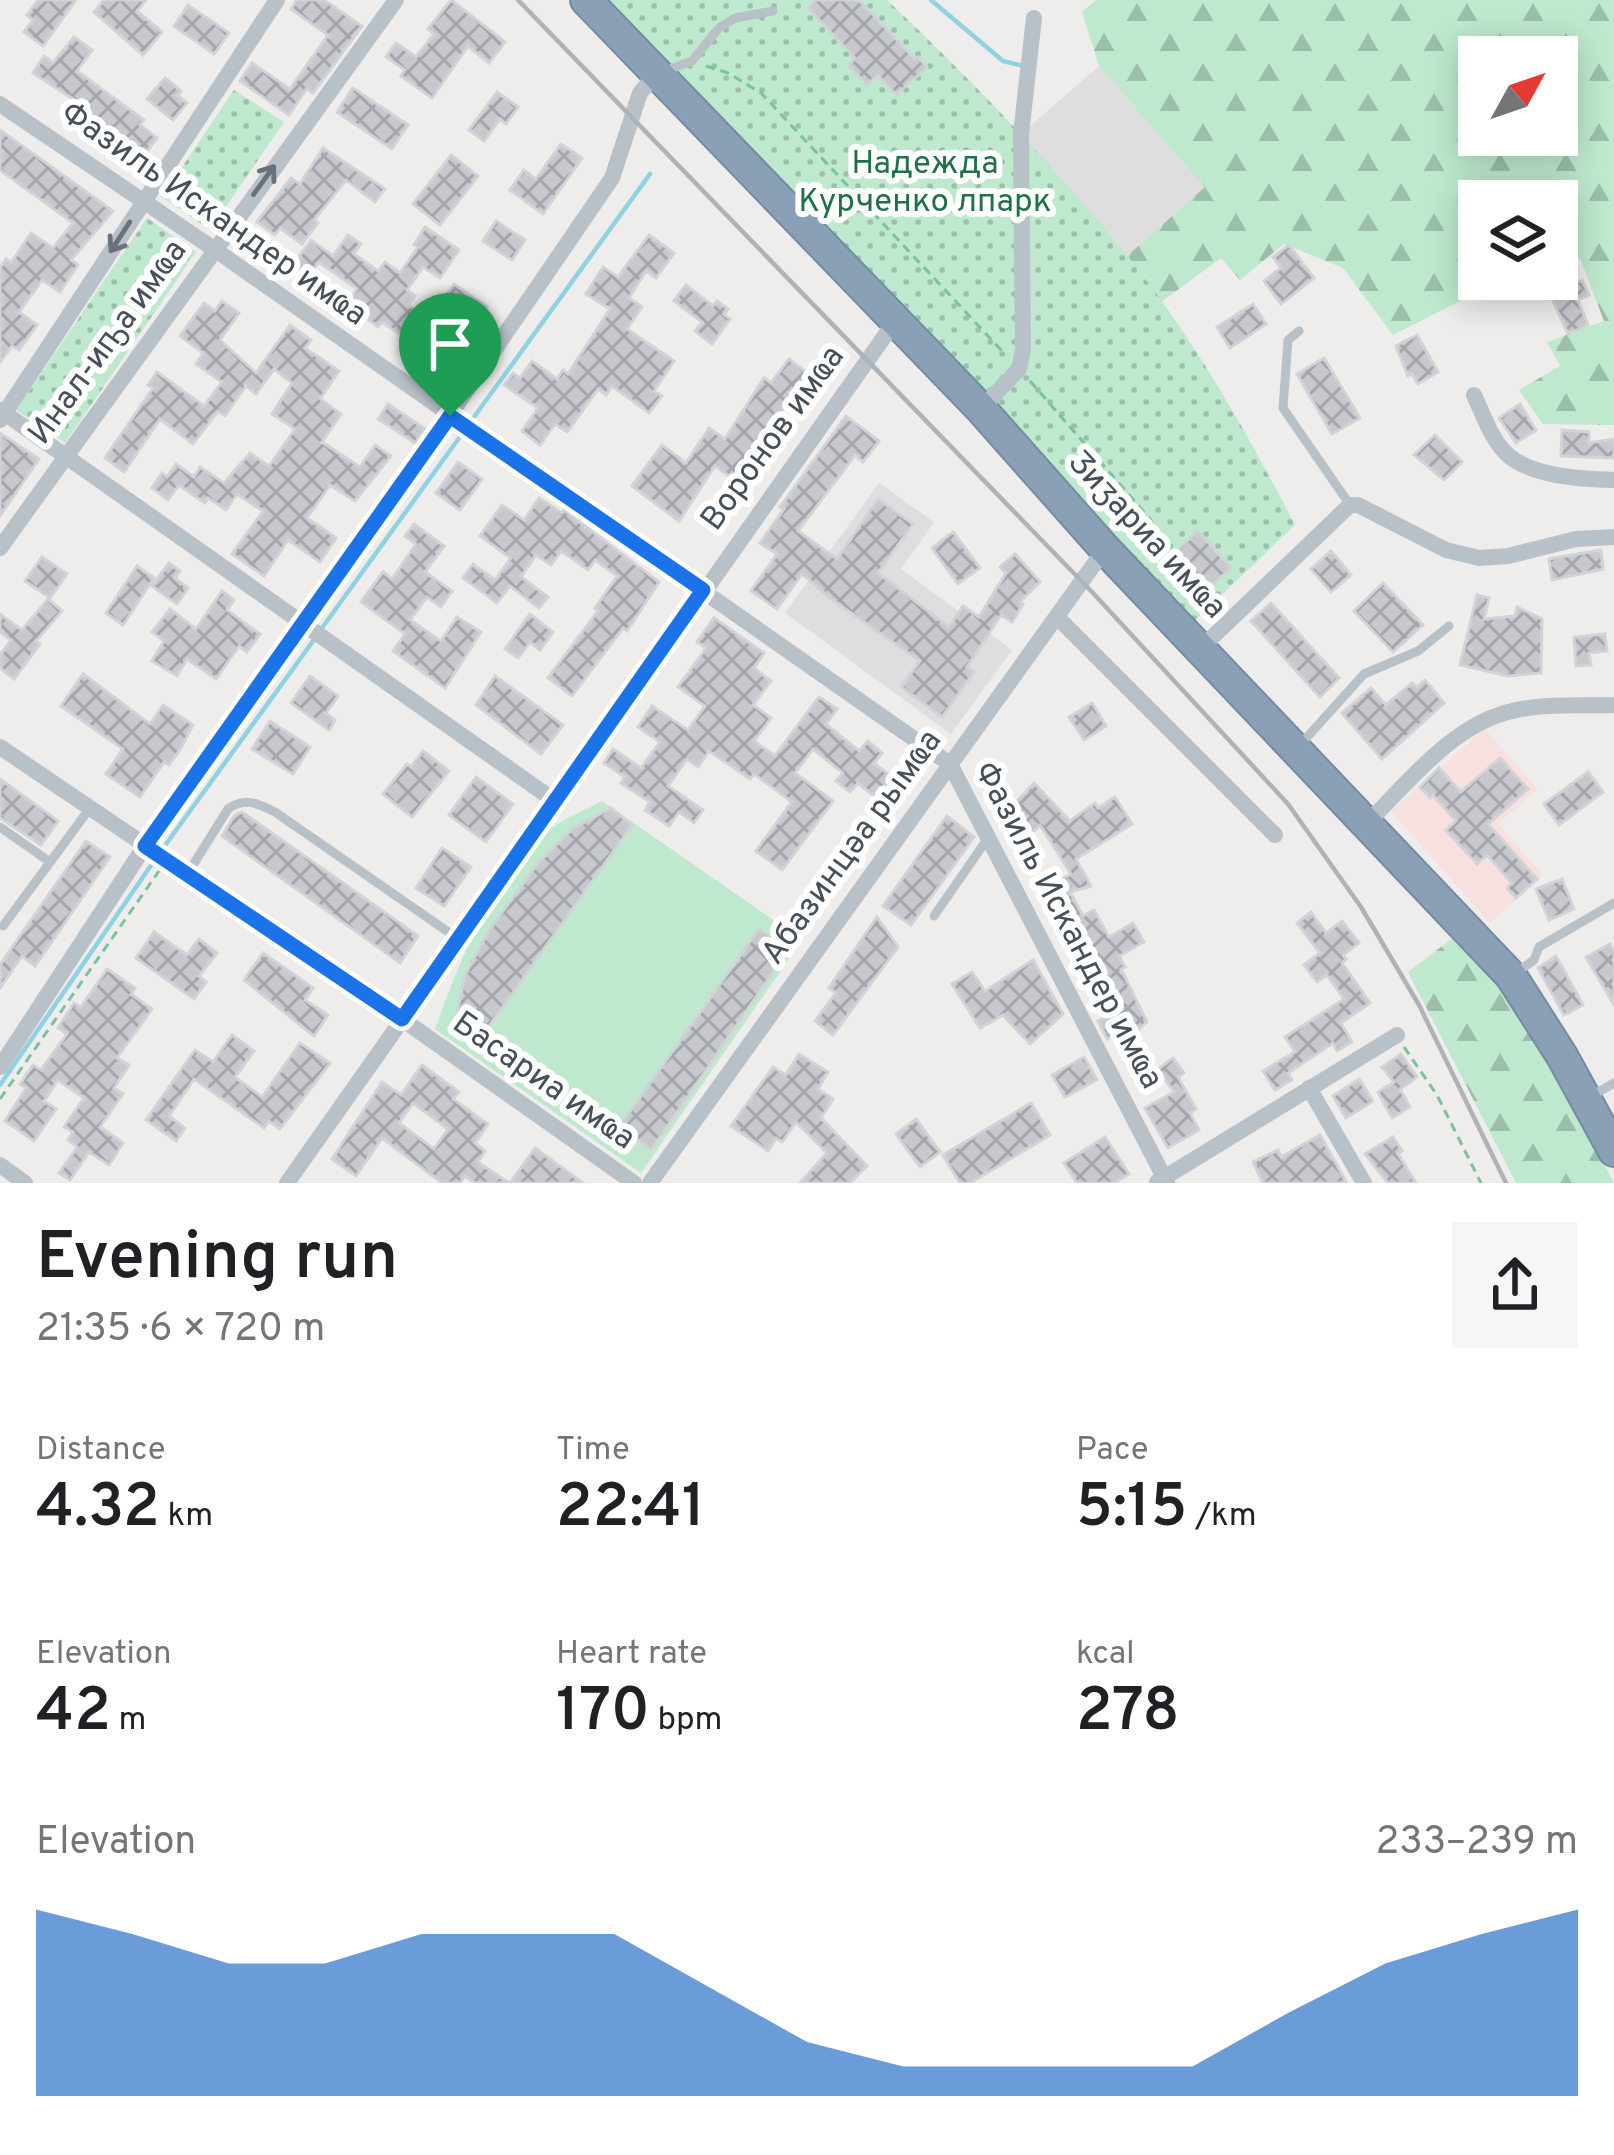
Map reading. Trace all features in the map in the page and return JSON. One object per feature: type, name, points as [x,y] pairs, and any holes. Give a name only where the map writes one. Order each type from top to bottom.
[{"type":"highway","name":"Ӡиӡариа имҩа","points":[[586,0],[981,409],[1105,549],[1511,976],[1614,1151]]},
{"type":"street","name":"Инал-иҧа имҩа","points":[[2,414],[278,0]]},
{"type":"street","name":"Инал-иҧа имҩа","points":[[0,548],[396,0]]},
{"type":"street","points":[[981,409],[1019,369],[1024,316],[1021,134],[1034,17]]},
{"type":"street","points":[[0,1067],[145,846],[305,625],[612,178],[640,92],[655,75]]},
{"type":"street","name":"Фазиль Искандер имҩа","points":[[0,104],[950,764],[1163,1181]]},
{"type":"street","name":"Воронов имҩа","points":[[287,1183],[896,320]]},
{"type":"street","points":[[1474,395],[1497,442],[1510,457],[1580,479],[1614,480]]},
{"type":"street","points":[[2,414],[555,801]]},
{"type":"street","points":[[1202,647],[1350,505],[1446,550],[1479,558],[1508,556],[1552,543],[1614,537]]},
{"type":"street","name":"Абазинцәа рымҩа","points":[[650,1183],[1105,549]]},
{"type":"street","points":[[1057,617],[1275,836]]},
{"type":"street","points":[[1366,824],[1438,754],[1488,720],[1511,711],[1614,705]]},
{"type":"street","name":"Басариа имҩа","points":[[0,747],[402,1019],[634,1183]]},
{"type":"street","points":[[1163,1181],[1396,1035]]},
{"type":"street","points":[[1310,1088],[1364,1183]]},
{"type":"street","points":[[0,1165],[25,1183]]},
{"type":"lane","points":[[655,75],[692,61],[719,28],[735,18],[773,10]]},
{"type":"lane","points":[[1299,331],[1288,340],[1283,408],[1350,505]]},
{"type":"lane","points":[[1296,748],[1364,674],[1418,651],[1450,626]]},
{"type":"lane","points":[[188,873],[227,809],[237,802],[252,801],[275,812],[457,938]]},
{"type":"lane","points":[[4,926],[89,808]]},
{"type":"lane","points":[[0,827],[50,862]]},
{"type":"lane","points":[[934,916],[988,838]]},
{"type":"lane","points":[[1511,976],[1534,960],[1539,947],[1614,903]]},
{"type":"lane","points":[[1586,1100],[1614,1083]]},
{"type":"path","points":[[692,61],[728,73],[761,93],[1019,369],[1151,520],[1151,556],[1135,580]]},
{"type":"path","points":[[0,1099],[166,860]]},
{"type":"path","points":[[1396,1035],[1437,1095],[1481,1183]]},
{"type":"shaded area","points":[[1099,66],[1206,187],[1127,256],[1021,134]]},
{"type":"shaded area","points":[[879,483],[934,522],[901,569],[1012,650],[951,734],[785,613]]},
{"type":"shaded area","points":[[1485,729],[1538,789],[1498,824],[1543,876],[1490,923],[1391,811]]},
{"type":"green space","name":"Надежда Курченко лпарк","points":[[603,0],[887,0],[1010,123],[1126,254],[1217,385],[1295,525],[1192,623]]},
{"type":"green space","points":[[1096,0],[1614,0],[1614,425],[1543,424],[1519,390],[1560,366],[1547,342],[1604,321],[1578,259],[1578,180],[1458,180],[1458,300],[1462,300],[1393,335],[1343,268],[1284,244],[1240,280],[1221,258],[1160,303],[1127,256],[1205,187],[1099,66],[1082,12]]},
{"type":"green space","points":[[234,90],[284,122],[210,230],[162,197]]},
{"type":"green space","points":[[147,218],[196,252],[65,443],[16,410]]},
{"type":"green space","points":[[602,801],[802,940],[641,1173],[435,1029],[480,920],[512,868],[552,828]]},
{"type":"green space","points":[[1458,934],[1525,1019],[1614,1183],[1516,1183],[1408,972]]},
{"type":"building","points":[[38,0],[76,0],[43,46],[24,32],[33,20],[27,15]]},
{"type":"building","points":[[104,0],[146,0],[137,11],[162,32],[143,55],[94,12]]},
{"type":"building","points":[[297,0],[324,0],[362,26],[313,93],[307,88],[289,115],[240,81],[252,63],[290,89],[328,35],[291,9]]},
{"type":"building","points":[[451,0],[505,42],[489,63],[468,46],[432,98],[401,76],[405,70],[386,57],[396,43],[416,57],[434,34],[428,29]]},
{"type":"building","points":[[816,0],[859,0],[927,67],[896,95],[878,75],[867,85],[848,65],[855,58],[808,8]]},
{"type":"building","points":[[188,5],[229,33],[214,54],[174,26]]},
{"type":"building","points":[[74,37],[92,50],[77,71],[144,120],[140,125],[157,138],[143,157],[69,105],[73,99],[33,73],[44,56],[53,63]]},
{"type":"building","points":[[165,78],[187,103],[173,120],[147,99]]},
{"type":"building","points":[[353,88],[408,125],[392,149],[337,112]]},
{"type":"building","points":[[497,92],[518,107],[506,124],[500,119],[484,141],[469,130]]},
{"type":"building","points":[[0,130],[113,211],[71,260],[78,265],[60,292],[42,280],[19,312],[37,325],[19,350],[12,346],[0,362],[0,268],[6,259],[11,263],[31,233],[53,248],[73,223],[0,170]]},
{"type":"building","points":[[561,144],[582,158],[543,214],[510,190],[524,170],[536,179]]},
{"type":"building","points":[[323,148],[385,189],[375,202],[346,180],[314,220],[318,223],[302,244],[280,228],[275,235],[257,222],[291,178],[300,184]]},
{"type":"building","points":[[451,155],[478,176],[440,225],[413,204]]},
{"type":"building","points":[[496,221],[525,240],[512,260],[483,241]]},
{"type":"building","points":[[425,227],[459,250],[440,278],[423,267],[407,290],[415,296],[408,305],[429,319],[454,284],[487,307],[475,326],[470,322],[438,370],[402,336],[382,322],[378,327],[347,304],[357,289],[319,262],[307,277],[292,266],[311,240],[333,256],[348,235],[361,244],[354,254],[378,271],[385,262],[400,273]]},
{"type":"building","points":[[649,235],[674,253],[656,278],[646,271],[629,298],[642,307],[627,329],[674,361],[654,391],[662,396],[649,413],[612,386],[606,395],[598,389],[567,432],[555,424],[540,445],[522,431],[538,408],[504,385],[513,373],[520,378],[532,361],[557,379],[563,370],[568,374],[610,309],[586,294],[603,267],[618,277]]},
{"type":"building","points":[[1289,245],[1314,278],[1281,304],[1264,281],[1281,268],[1273,257]]},
{"type":"building","points":[[1582,280],[1589,295],[1578,300]]},
{"type":"building","points":[[686,285],[713,306],[717,301],[728,309],[724,314],[730,319],[712,344],[695,331],[702,322],[674,301]]},
{"type":"building","points":[[1553,300],[1578,300],[1588,325],[1568,334]]},
{"type":"building","points":[[222,301],[239,313],[220,340],[256,373],[290,325],[311,340],[305,348],[339,371],[320,399],[341,414],[322,442],[360,467],[375,445],[391,456],[355,501],[330,485],[307,518],[336,538],[320,562],[288,540],[264,576],[232,554],[263,511],[237,494],[226,510],[208,498],[205,503],[179,485],[168,500],[152,488],[176,464],[194,477],[200,467],[224,483],[250,453],[269,466],[295,429],[272,414],[292,383],[274,369],[256,394],[246,386],[225,416],[218,411],[193,444],[160,419],[124,472],[105,458],[153,388],[148,385],[157,372],[204,406],[222,382],[196,364],[203,353],[180,336],[204,303],[215,311]]},
{"type":"building","points":[[1253,304],[1266,324],[1230,348],[1217,327]]},
{"type":"building","points":[[1417,335],[1438,372],[1418,384],[1412,374],[1408,376],[1396,346]]},
{"type":"building","points":[[1324,358],[1360,418],[1332,434],[1297,374]]},
{"type":"building","points":[[789,359],[811,376],[732,478],[715,466],[679,521],[632,486],[662,445],[686,463],[709,428],[725,439],[764,378],[771,383]]},
{"type":"building","points":[[388,404],[425,429],[415,443],[378,419]]},
{"type":"building","points":[[1520,404],[1536,430],[1516,443],[1499,418]]},
{"type":"building","points":[[846,416],[879,441],[863,462],[855,455],[798,531],[837,559],[878,499],[913,524],[878,573],[949,627],[963,606],[979,617],[1006,573],[1000,567],[1015,554],[1040,582],[1020,602],[1012,622],[1001,615],[967,667],[974,672],[942,717],[901,687],[920,661],[802,574],[777,609],[751,591],[777,554],[760,543],[784,509],[780,507]]},
{"type":"building","points":[[1562,430],[1589,432],[1589,443],[1614,439],[1614,458],[1561,456]]},
{"type":"building","points":[[0,433],[39,459],[0,516]]},
{"type":"building","points":[[1435,435],[1462,462],[1444,480],[1414,455]]},
{"type":"building","points":[[458,462],[482,479],[460,510],[436,493]]},
{"type":"building","points":[[539,498],[564,510],[659,582],[627,631],[623,628],[572,696],[548,678],[598,611],[595,608],[617,576],[595,560],[588,570],[561,551],[551,565],[536,555],[521,577],[548,597],[539,608],[510,586],[497,603],[463,578],[473,564],[495,580],[511,558],[480,536],[502,505],[524,520]]},
{"type":"building","points":[[414,524],[444,546],[425,572],[452,591],[441,607],[427,597],[410,620],[441,641],[457,617],[481,632],[445,688],[393,651],[405,634],[361,602],[383,572],[392,579],[416,544],[405,536]]},
{"type":"building","points":[[1198,531],[1231,568],[1197,599],[1163,563]]},
{"type":"building","points":[[953,532],[980,568],[958,584],[932,548]]},
{"type":"building","points":[[1601,550],[1603,569],[1552,580],[1549,559]]},
{"type":"building","points":[[1331,551],[1351,575],[1331,592],[1311,569]]},
{"type":"building","points":[[42,557],[67,574],[50,598],[25,581]]},
{"type":"building","points":[[169,563],[180,571],[175,578],[188,588],[177,604],[152,586]]},
{"type":"building","points":[[137,566],[154,578],[123,625],[106,613]]},
{"type":"building","points":[[1383,583],[1423,625],[1393,652],[1354,611]]},
{"type":"building","points":[[222,591],[234,600],[227,610],[260,634],[247,652],[239,646],[216,679],[187,659],[177,676],[152,661],[164,641],[152,632],[170,609],[196,629]]},
{"type":"building","points":[[1477,595],[1489,598],[1484,619],[1515,616],[1517,607],[1542,619],[1541,673],[1508,676],[1460,665]]},
{"type":"building","points":[[48,599],[62,611],[36,641],[40,644],[14,679],[0,668],[0,655],[11,640],[0,632],[0,614],[22,630]]},
{"type":"building","points":[[1271,603],[1339,678],[1320,697],[1251,621]]},
{"type":"building","points":[[530,614],[553,632],[540,650],[530,642],[518,658],[505,649]]},
{"type":"building","points":[[714,618],[764,653],[754,668],[771,681],[753,705],[771,718],[754,741],[775,756],[819,697],[837,709],[826,724],[859,751],[868,741],[882,753],[874,763],[892,777],[875,797],[858,783],[850,792],[836,781],[843,773],[813,749],[795,773],[833,801],[782,870],[756,851],[792,802],[754,774],[750,779],[709,751],[698,767],[687,759],[668,786],[703,810],[694,823],[679,812],[669,826],[645,810],[650,802],[621,783],[625,777],[604,763],[613,749],[641,768],[660,742],[638,727],[652,706],[688,730],[705,706],[678,687],[706,648],[697,642]]},
{"type":"building","points":[[1605,634],[1607,651],[1589,653],[1591,665],[1576,666],[1574,637]]},
{"type":"building","points":[[83,674],[150,724],[163,705],[193,725],[169,765],[164,762],[140,797],[106,774],[123,749],[61,706]]},
{"type":"building","points":[[310,676],[338,696],[326,713],[335,720],[329,730],[291,703]]},
{"type":"building","points":[[495,676],[563,725],[541,754],[476,705]]},
{"type":"building","points":[[1425,680],[1444,703],[1382,759],[1342,713],[1371,688],[1386,705],[1412,683],[1417,687]]},
{"type":"building","points":[[1092,703],[1106,726],[1084,740],[1069,717]]},
{"type":"building","points":[[270,721],[310,747],[293,774],[252,749]]},
{"type":"building","points":[[423,751],[449,771],[412,817],[383,794]]},
{"type":"building","points":[[1500,758],[1528,789],[1488,824],[1537,879],[1516,898],[1507,888],[1512,883],[1487,855],[1477,864],[1446,830],[1456,821],[1420,787],[1439,768],[1461,792]]},
{"type":"building","points":[[1588,772],[1603,792],[1559,825],[1544,804]]},
{"type":"building","points":[[476,777],[513,804],[486,842],[449,815]]},
{"type":"building","points":[[0,779],[58,821],[41,845],[0,818]]},
{"type":"building","points":[[1034,783],[1070,821],[1095,803],[1098,808],[1115,797],[1132,824],[1076,859],[1091,886],[1070,892],[1083,916],[1094,910],[1109,937],[1133,923],[1144,942],[1119,956],[1147,1022],[1133,1035],[1129,1029],[1107,1039],[1098,1021],[1122,1009],[1107,977],[1096,983],[1062,917],[1054,922],[1039,892],[1071,874],[1040,825],[1018,848],[1001,818]]},
{"type":"building","points":[[611,808],[632,825],[478,1042],[454,1027],[465,975],[488,932],[539,862],[572,829]]},
{"type":"building","points":[[242,812],[418,936],[400,963],[222,836]]},
{"type":"building","points":[[947,816],[974,837],[911,925],[883,906]]},
{"type":"building","points":[[86,841],[110,857],[35,966],[22,956],[0,988],[0,965]]},
{"type":"building","points":[[442,848],[471,867],[444,906],[416,888]]},
{"type":"building","points":[[1562,879],[1574,909],[1549,920],[1536,889]]},
{"type":"building","points":[[1311,912],[1326,933],[1342,921],[1359,943],[1343,955],[1342,963],[1370,1003],[1341,1023],[1352,1042],[1337,1051],[1333,1043],[1288,1073],[1292,1080],[1275,1090],[1263,1071],[1295,1052],[1285,1037],[1344,999],[1327,975],[1317,982],[1304,965],[1320,953],[1297,923]]},
{"type":"building","points":[[877,917],[898,947],[833,1035],[815,1021],[836,993],[829,988]]},
{"type":"building","points":[[759,929],[789,949],[651,1150],[619,1127]]},
{"type":"building","points":[[154,932],[187,955],[199,939],[217,953],[199,976],[206,982],[194,999],[136,958]]},
{"type":"building","points":[[1610,944],[1614,951],[1614,1005],[1586,957]]},
{"type":"building","points":[[263,953],[313,988],[305,1000],[328,1015],[314,1036],[244,980]]},
{"type":"building","points":[[1556,956],[1583,1005],[1564,1015],[1538,968]]},
{"type":"building","points":[[1033,960],[1063,1014],[1030,1044],[1003,1015],[980,1028],[952,984],[972,972],[985,991]]},
{"type":"building","points":[[107,969],[135,988],[131,994],[152,1009],[117,1058],[129,1065],[114,1088],[123,1094],[100,1127],[123,1143],[109,1165],[89,1152],[70,1180],[59,1173],[77,1147],[68,1140],[73,1132],[64,1127],[84,1098],[58,1080],[44,1101],[56,1109],[34,1141],[5,1121],[26,1088],[20,1084],[33,1065],[41,1070],[67,1034],[58,1028],[74,1003],[81,1007]]},
{"type":"building","points":[[232,1035],[254,1051],[235,1077],[262,1097],[300,1043],[330,1063],[280,1129],[269,1121],[264,1128],[194,1079],[169,1116],[185,1128],[176,1141],[146,1120],[195,1050],[213,1062]]},
{"type":"building","points":[[799,1054],[828,1072],[818,1089],[833,1099],[821,1118],[867,1166],[850,1183],[800,1183],[827,1153],[796,1122],[782,1142],[776,1138],[768,1151],[731,1126],[773,1067],[786,1075]]},
{"type":"building","points":[[1401,1054],[1417,1077],[1400,1089],[1410,1107],[1392,1118],[1378,1092],[1394,1082],[1382,1067]]},
{"type":"building","points":[[1084,1057],[1097,1080],[1065,1097],[1052,1075]]},
{"type":"building","points":[[1173,1058],[1184,1073],[1178,1077],[1196,1109],[1190,1113],[1199,1130],[1168,1148],[1145,1108],[1174,1092],[1158,1069]]},
{"type":"building","points":[[422,1065],[459,1092],[453,1099],[488,1124],[475,1143],[485,1151],[478,1162],[509,1183],[475,1183],[465,1176],[460,1183],[442,1183],[382,1138],[356,1176],[332,1159],[382,1082],[401,1095]],"holes":[[[413,1103],[448,1129],[434,1149],[399,1123]]]},
{"type":"building","points":[[1359,1079],[1373,1101],[1346,1118],[1333,1096]]},
{"type":"building","points":[[1031,1103],[1050,1135],[970,1183],[960,1183],[943,1155]]},
{"type":"building","points":[[916,1119],[940,1152],[920,1167],[896,1134]]},
{"type":"building","points":[[1320,1135],[1347,1183],[1263,1183],[1253,1162],[1278,1150],[1281,1157]]},
{"type":"building","points":[[1105,1137],[1129,1174],[1114,1183],[1077,1183],[1064,1163]]},
{"type":"building","points":[[1393,1137],[1416,1183],[1388,1183],[1365,1154]]},
{"type":"building","points":[[535,1148],[583,1183],[510,1183]]},
{"type":"waterway","points":[[931,0],[1003,61],[1023,66]]},
{"type":"waterway","points":[[474,417],[650,174]]},
{"type":"waterway","points":[[322,628],[459,438]]},
{"type":"waterway","points":[[161,851],[316,637]]},
{"type":"waterway","points":[[0,1085],[154,861]]},
{"type":"railway","points":[[518,0],[1092,592],[1288,804],[1361,907],[1419,1005],[1506,1183]]},
{"type":"route","points":[[450,416],[703,590],[402,1019],[145,846],[450,416]]}]
